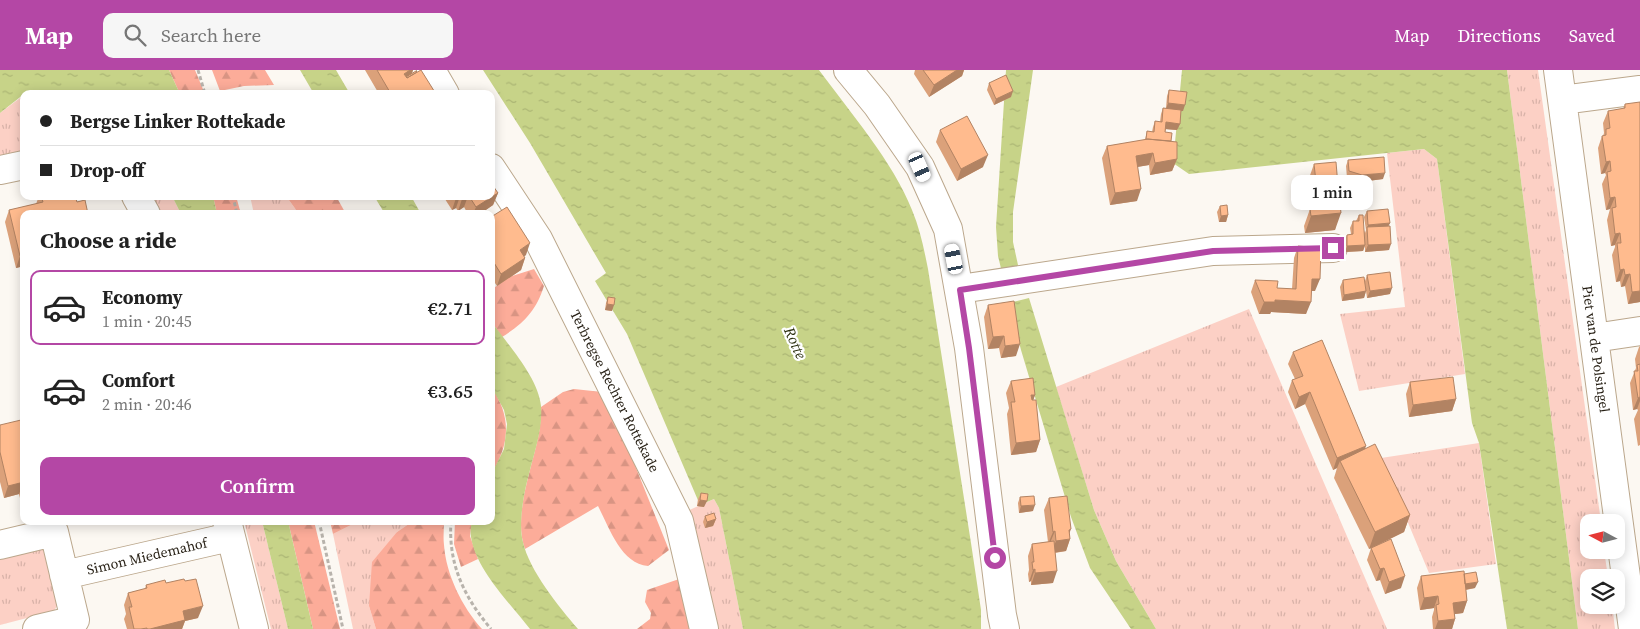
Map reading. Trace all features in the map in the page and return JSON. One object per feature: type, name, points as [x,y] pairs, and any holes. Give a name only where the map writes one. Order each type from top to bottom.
[{"type":"street","points":[[431,70],[444,90]]},
{"type":"street","points":[[848,70],[877,105],[920,167],[948,229],[969,348],[1005,629]]},
{"type":"street","name":"Piet van de Polsingel","points":[[1558,70],[1594,338],[1633,570],[1634,629]]},
{"type":"street","points":[[1562,100],[1640,90]]},
{"type":"street","points":[[0,170],[20,165]]},
{"type":"street","name":"Terbregse Rechter Rottekade","points":[[495,174],[538,239],[679,521],[704,629]]},
{"type":"street","points":[[960,290],[1213,251],[1333,248]]},
{"type":"street","points":[[1594,338],[1640,331]]},
{"type":"street","points":[[228,529],[254,629]]},
{"type":"street","name":"Simon Miedemahof","points":[[64,575],[228,529]]},
{"type":"street","points":[[0,545],[54,532],[75,620],[37,629]]},
{"type":"path","points":[[198,70],[204,90]]},
{"type":"path","points":[[320,525],[343,629]]},
{"type":"path","points":[[451,525],[453,560],[464,590],[475,610],[491,629]]},
{"type":"green space","points":[[169,70],[195,70],[203,90],[178,90]]},
{"type":"green space","points":[[212,70],[265,70],[274,85],[244,86],[220,90]]},
{"type":"green space","points":[[1507,70],[1538,70],[1600,514],[1580,514],[1580,559],[1605,559],[1607,569],[1580,569],[1580,614],[1613,614],[1615,629],[1578,629]]},
{"type":"green space","points":[[20,98],[20,154],[0,159],[0,113]]},
{"type":"green space","points":[[1424,149],[1437,159],[1465,374],[1359,391],[1340,314],[1405,307],[1387,153]]},
{"type":"green space","points":[[149,200],[174,200],[179,210],[155,210]]},
{"type":"green space","points":[[214,200],[237,200],[240,210],[216,210]]},
{"type":"green space","points":[[251,200],[289,200],[296,210],[253,210]]},
{"type":"green space","points":[[289,200],[338,200],[344,210],[296,210]]},
{"type":"green space","points":[[534,269],[544,286],[537,303],[528,316],[517,327],[502,337],[495,327],[495,287],[509,277]]},
{"type":"green space","points":[[1249,309],[1387,629],[1156,629],[1116,561],[1094,510],[1056,387]]},
{"type":"green space","points":[[574,389],[602,392],[628,448],[669,550],[648,566],[630,559],[623,552],[598,506],[525,549],[521,523],[522,509],[539,434],[541,407],[563,392]]},
{"type":"green space","points":[[495,393],[503,409],[506,430],[502,452],[495,467]]},
{"type":"green space","points":[[1479,443],[1496,564],[1429,573],[1381,458]]},
{"type":"green space","points":[[714,499],[719,508],[743,629],[719,629],[708,583],[697,556],[676,516]]},
{"type":"green space","points":[[245,525],[263,525],[288,629],[271,629]]},
{"type":"green space","points":[[289,525],[315,525],[340,629],[313,629]]},
{"type":"green space","points":[[331,525],[351,525],[333,534]]},
{"type":"green space","points":[[351,525],[407,525],[397,532],[369,606],[376,629],[353,629],[333,534]]},
{"type":"green space","points":[[407,525],[444,525],[445,556],[456,590],[468,611],[482,629],[376,629],[369,606],[372,562],[397,532]]},
{"type":"green space","points":[[455,525],[471,525],[470,536],[478,559],[461,567],[454,544]]},
{"type":"green space","points":[[37,546],[47,551],[60,601],[54,611],[0,625],[0,556]]},
{"type":"green space","points":[[685,577],[698,629],[637,629],[650,619],[651,613],[645,602],[647,590]]},
{"type":"water","points":[[0,70],[169,70],[178,90],[20,90],[20,97],[0,113]]},
{"type":"water","points":[[300,70],[336,70],[348,90],[312,90]]},
{"type":"water","name":"Rotte","points":[[483,70],[819,70],[883,156],[904,192],[920,232],[928,269],[971,543],[981,610],[981,629],[743,629],[719,508],[714,499],[700,505],[627,334],[595,281],[606,273],[530,143]]},
{"type":"water","points":[[1006,70],[1033,70],[1013,212],[1013,242],[1023,281],[1005,285],[998,256],[996,227]]},
{"type":"water","points":[[1182,70],[1507,70],[1578,629],[1507,629],[1479,443],[1472,423],[1437,159],[1424,149],[1189,174],[1173,163]]},
{"type":"water","points":[[174,200],[214,200],[216,210],[179,210]]},
{"type":"water","points":[[376,200],[413,200],[419,210],[383,210]]},
{"type":"water","points":[[1029,298],[1094,510],[1116,561],[1156,629],[1131,629],[1090,568],[1071,517],[1021,350],[1009,303]]},
{"type":"water","points":[[495,326],[528,373],[539,395],[541,406],[536,449],[522,508],[521,526],[526,553],[538,576],[578,629],[530,629],[495,586],[474,549],[471,535],[472,525],[495,525],[495,467],[504,449],[507,424],[504,410],[495,393]]},
{"type":"water","points":[[263,525],[289,525],[313,629],[288,629]]},
{"type":"building","points":[[377,70],[410,70],[404,74],[407,78],[421,70],[434,90],[389,90]]},
{"type":"building","points":[[923,70],[957,70],[934,85]]},
{"type":"building","points":[[416,71],[417,72],[406,77]]},
{"type":"building","points":[[1006,75],[1013,91],[996,99],[989,83]]},
{"type":"building","points":[[1169,90],[1187,92],[1185,105],[1168,103]]},
{"type":"building","points":[[1640,102],[1640,291],[1632,292],[1630,274],[1625,275],[1624,269],[1620,270],[1617,243],[1621,243],[1620,233],[1615,234],[1612,208],[1616,207],[1615,197],[1610,198],[1607,172],[1611,171],[1610,161],[1606,162],[1602,136],[1606,135],[1606,129],[1610,128],[1608,111],[1625,108],[1625,104]]},
{"type":"building","points":[[1163,108],[1181,110],[1180,124],[1166,122],[1165,132],[1172,133],[1171,141],[1146,139],[1147,131],[1154,132],[1155,121],[1162,122]]},
{"type":"building","points":[[967,116],[988,155],[961,169],[940,130]]},
{"type":"building","points":[[1148,139],[1177,142],[1177,159],[1155,163],[1153,153],[1136,156],[1141,189],[1115,193],[1107,146]]},
{"type":"building","points":[[1384,157],[1385,173],[1362,175],[1349,171],[1348,160]]},
{"type":"building","points":[[1336,162],[1338,186],[1343,185],[1344,194],[1339,195],[1341,213],[1311,216],[1310,209],[1319,208],[1314,164]]},
{"type":"building","points":[[42,200],[76,200],[77,202],[85,200],[87,210],[20,210],[20,256],[9,210],[43,202]]},
{"type":"building","points":[[472,200],[487,200],[476,207]]},
{"type":"building","points":[[1227,205],[1228,215],[1221,216],[1220,206]]},
{"type":"building","points":[[507,207],[530,243],[520,250],[525,258],[501,274],[495,264],[495,214]]},
{"type":"building","points":[[1388,209],[1390,223],[1368,225],[1367,211]]},
{"type":"building","points":[[1359,215],[1363,215],[1365,245],[1347,246],[1347,235],[1353,234],[1353,221],[1359,221]]},
{"type":"building","points":[[1390,226],[1391,244],[1368,245],[1367,227]]},
{"type":"building","points":[[1298,246],[1321,248],[1320,279],[1312,279],[1311,302],[1275,300],[1275,302],[1264,302],[1255,280],[1278,281],[1277,288],[1296,289]]},
{"type":"building","points":[[1390,272],[1392,288],[1370,291],[1367,275]]},
{"type":"building","points":[[1364,277],[1366,291],[1344,295],[1343,280]]},
{"type":"building","points":[[608,297],[615,298],[614,305],[607,304]]},
{"type":"building","points":[[1014,301],[1020,344],[1005,346],[1004,336],[993,337],[988,305]]},
{"type":"building","points":[[1322,340],[1366,446],[1337,458],[1310,392],[1299,397],[1292,380],[1303,376],[1293,352]]},
{"type":"building","points":[[1640,364],[1640,397],[1638,398],[1634,371],[1638,371],[1637,365]]},
{"type":"building","points":[[1453,377],[1456,399],[1413,405],[1410,382]]},
{"type":"building","points":[[1033,378],[1035,395],[1031,395],[1032,400],[1036,400],[1040,440],[1016,443],[1011,402],[1015,402],[1011,381]]},
{"type":"building","points":[[20,420],[20,483],[8,486],[0,452],[0,425]]},
{"type":"building","points":[[1375,444],[1410,515],[1375,532],[1340,461]]},
{"type":"building","points":[[701,493],[708,494],[707,501],[700,500]]},
{"type":"building","points":[[1034,496],[1035,505],[1021,506],[1020,497]]},
{"type":"building","points":[[1067,496],[1071,529],[1069,530],[1070,539],[1056,541],[1055,531],[1053,532],[1049,498]]},
{"type":"building","points":[[714,513],[716,519],[707,522],[705,516]]},
{"type":"building","points":[[1391,539],[1405,576],[1389,582],[1384,568],[1380,569],[1371,548]]},
{"type":"building","points":[[1054,541],[1057,571],[1035,573],[1032,562],[1034,562],[1032,544]]},
{"type":"building","points":[[1464,571],[1467,601],[1453,603],[1455,619],[1438,621],[1436,605],[1439,604],[1438,596],[1424,598],[1421,576]]},
{"type":"building","points":[[1476,572],[1478,582],[1465,584],[1464,574]]},
{"type":"building","points":[[184,579],[185,581],[196,579],[203,606],[183,611],[185,620],[150,629],[134,629],[129,607],[132,607],[128,593],[147,588],[146,585],[165,580],[166,583]]},
{"type":"route","points":[[995,558],[960,290],[1213,251],[1333,248]]}]
